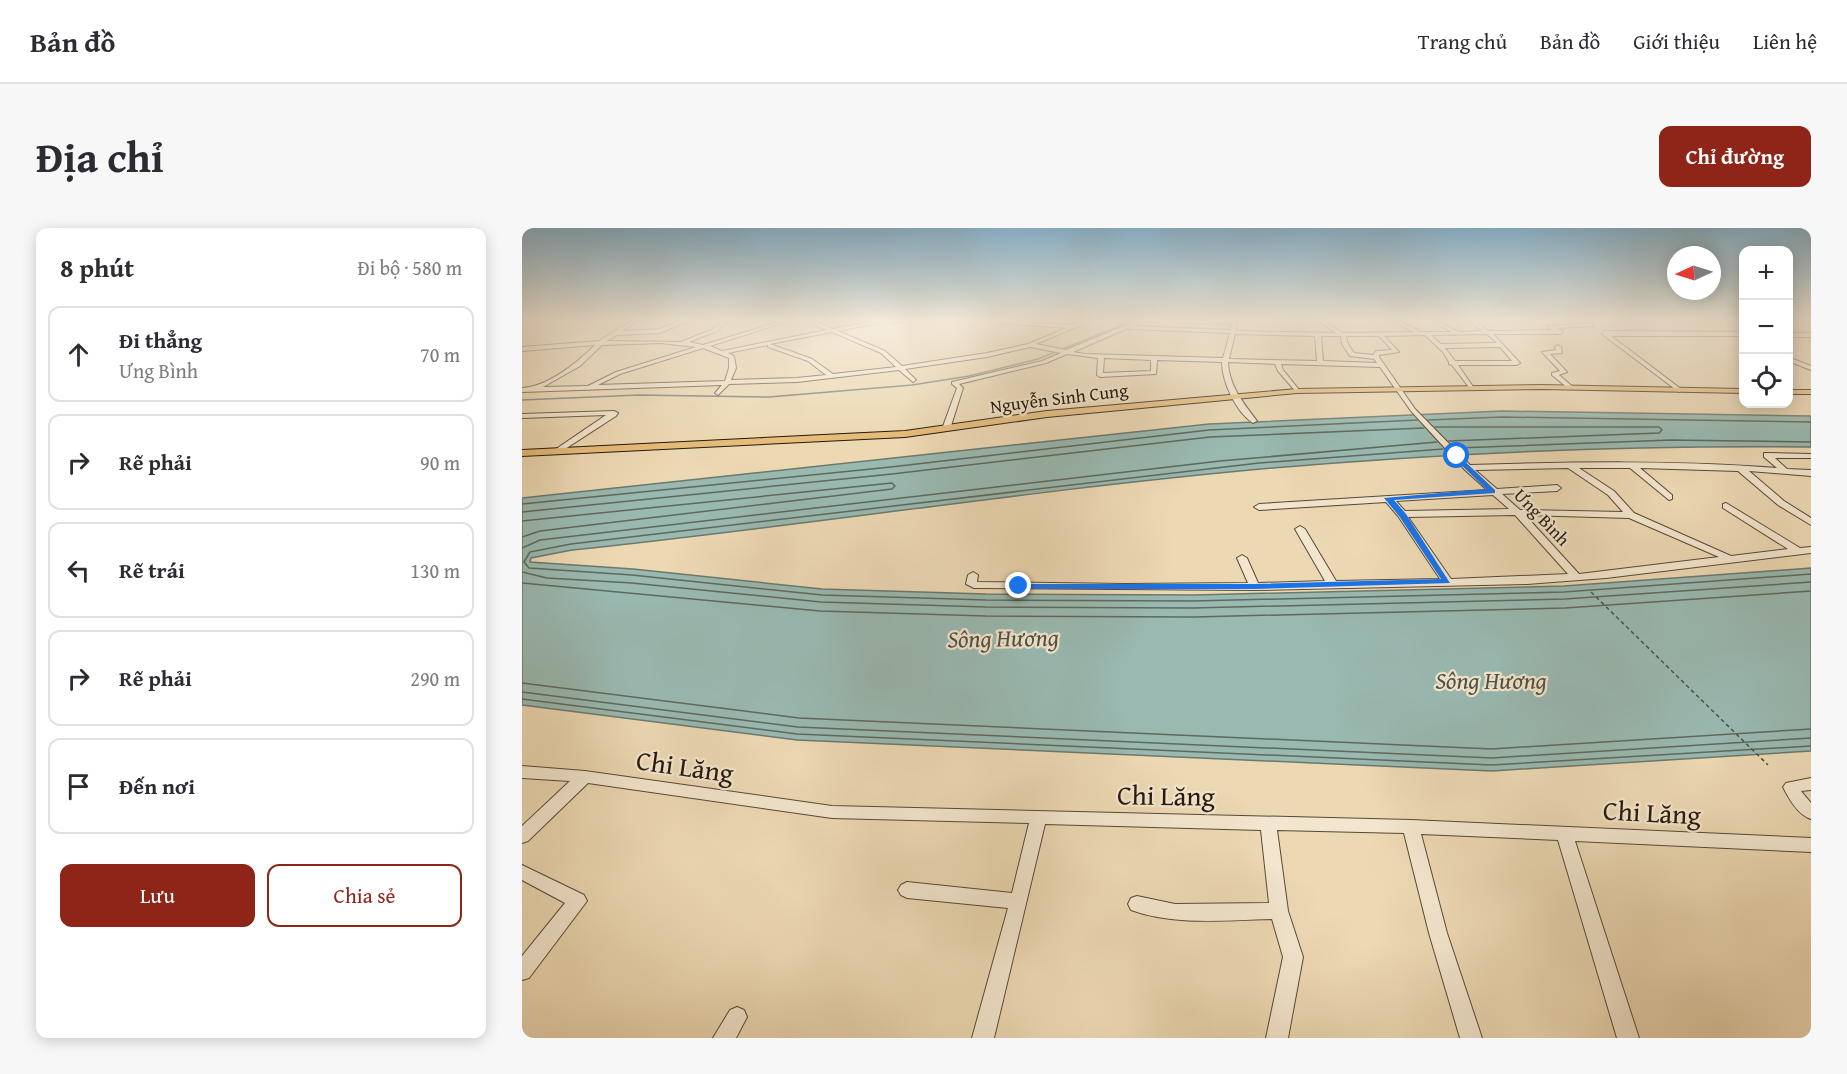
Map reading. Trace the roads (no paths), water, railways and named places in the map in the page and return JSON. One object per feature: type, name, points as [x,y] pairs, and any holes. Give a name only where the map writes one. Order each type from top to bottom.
[{"type":"main road","name":"Nguyễn Sinh Cung","points":[[522,453],[946,429],[1047,414],[1297,391],[1471,388],[1739,391]]},
{"type":"main road","points":[[1793,392],[1811,392]]},
{"type":"street","points":[[533,390],[578,365],[585,358]]},
{"type":"street","points":[[589,388],[618,373],[671,358]]},
{"type":"street","points":[[718,393],[727,384],[734,364],[732,358]]},
{"type":"street","points":[[803,358],[832,376]]},
{"type":"street","points":[[890,358],[914,380]]},
{"type":"street","points":[[522,390],[727,384],[832,376],[969,358]]},
{"type":"street","points":[[946,429],[960,388],[954,383],[1028,367],[1052,358]]},
{"type":"street","points":[[1101,358],[1100,375],[1154,373],[1154,358]]},
{"type":"street","points":[[1143,358],[1383,365]]},
{"type":"street","points":[[1320,358],[1320,363]]},
{"type":"street","points":[[1377,358],[1398,389]]},
{"type":"street","points":[[1447,358],[1471,388]]},
{"type":"street","points":[[1451,363],[1517,363],[1513,358]]},
{"type":"street","points":[[1551,358],[1564,372],[1554,374],[1571,388]]},
{"type":"street","points":[[1637,358],[1679,390]]},
{"type":"street","points":[[1225,360],[1225,375],[1234,395],[1253,421]]},
{"type":"street","points":[[1277,361],[1280,370],[1297,391]]},
{"type":"street","points":[[1793,361],[1811,368]]},
{"type":"street","name":"Ưng Bình","points":[[1398,389],[1413,410],[1468,468],[1518,513],[1576,577]]},
{"type":"street","points":[[522,416],[614,413],[559,451]]},
{"type":"street","points":[[1785,471],[1767,455],[1811,456]]},
{"type":"street","points":[[1569,465],[1611,494],[1631,515]]},
{"type":"street","points":[[1468,468],[1632,465],[1739,467],[1811,473]]},
{"type":"street","points":[[1632,465],[1669,497]]},
{"type":"street","points":[[1739,467],[1781,503],[1811,522]]},
{"type":"street","points":[[1259,507],[1557,488]]},
{"type":"street","points":[[1388,498],[1402,514],[1447,581]]},
{"type":"street","points":[[1726,506],[1798,551]]},
{"type":"street","points":[[1402,514],[1631,515],[1728,557]]},
{"type":"street","points":[[1300,529],[1333,585]]},
{"type":"street","points":[[973,575],[970,584],[974,585],[1255,587],[1333,585],[1576,577],[1728,557],[1811,550]]},
{"type":"street","points":[[1242,558],[1255,587]]},
{"type":"street","name":"Chi Lăng","points":[[522,772],[585,777],[832,812],[1411,827],[1811,844]]},
{"type":"street","points":[[522,836],[585,777]]},
{"type":"street","points":[[1811,784],[1791,787],[1795,796],[1811,813]]},
{"type":"street","points":[[983,1038],[1005,965],[1017,901],[1040,817]]},
{"type":"street","points":[[1268,823],[1280,911],[1293,957],[1277,1038]]},
{"type":"street","points":[[1411,827],[1438,933],[1471,1038]]},
{"type":"street","points":[[1564,834],[1628,1038]]},
{"type":"street","points":[[522,872],[578,901],[522,971]]},
{"type":"street","points":[[907,890],[1017,901]]},
{"type":"street","points":[[1137,904],[1175,912],[1280,911]]},
{"type":"street","points":[[724,1038],[737,1017]]},
{"type":"water","name":"Sông Hương","points":[[1502,411],[1811,416],[1811,447],[1673,447],[1536,451],[1261,469],[1089,487],[572,550],[531,558],[530,562],[633,569],[822,589],[986,594],[1194,595],[1564,586],[1811,568],[1811,751],[1492,771],[797,740],[522,705],[522,498],[1209,424]]},
{"type":"waterway","points":[[522,400],[639,395],[769,397],[912,385],[969,376],[1041,358]]}]
